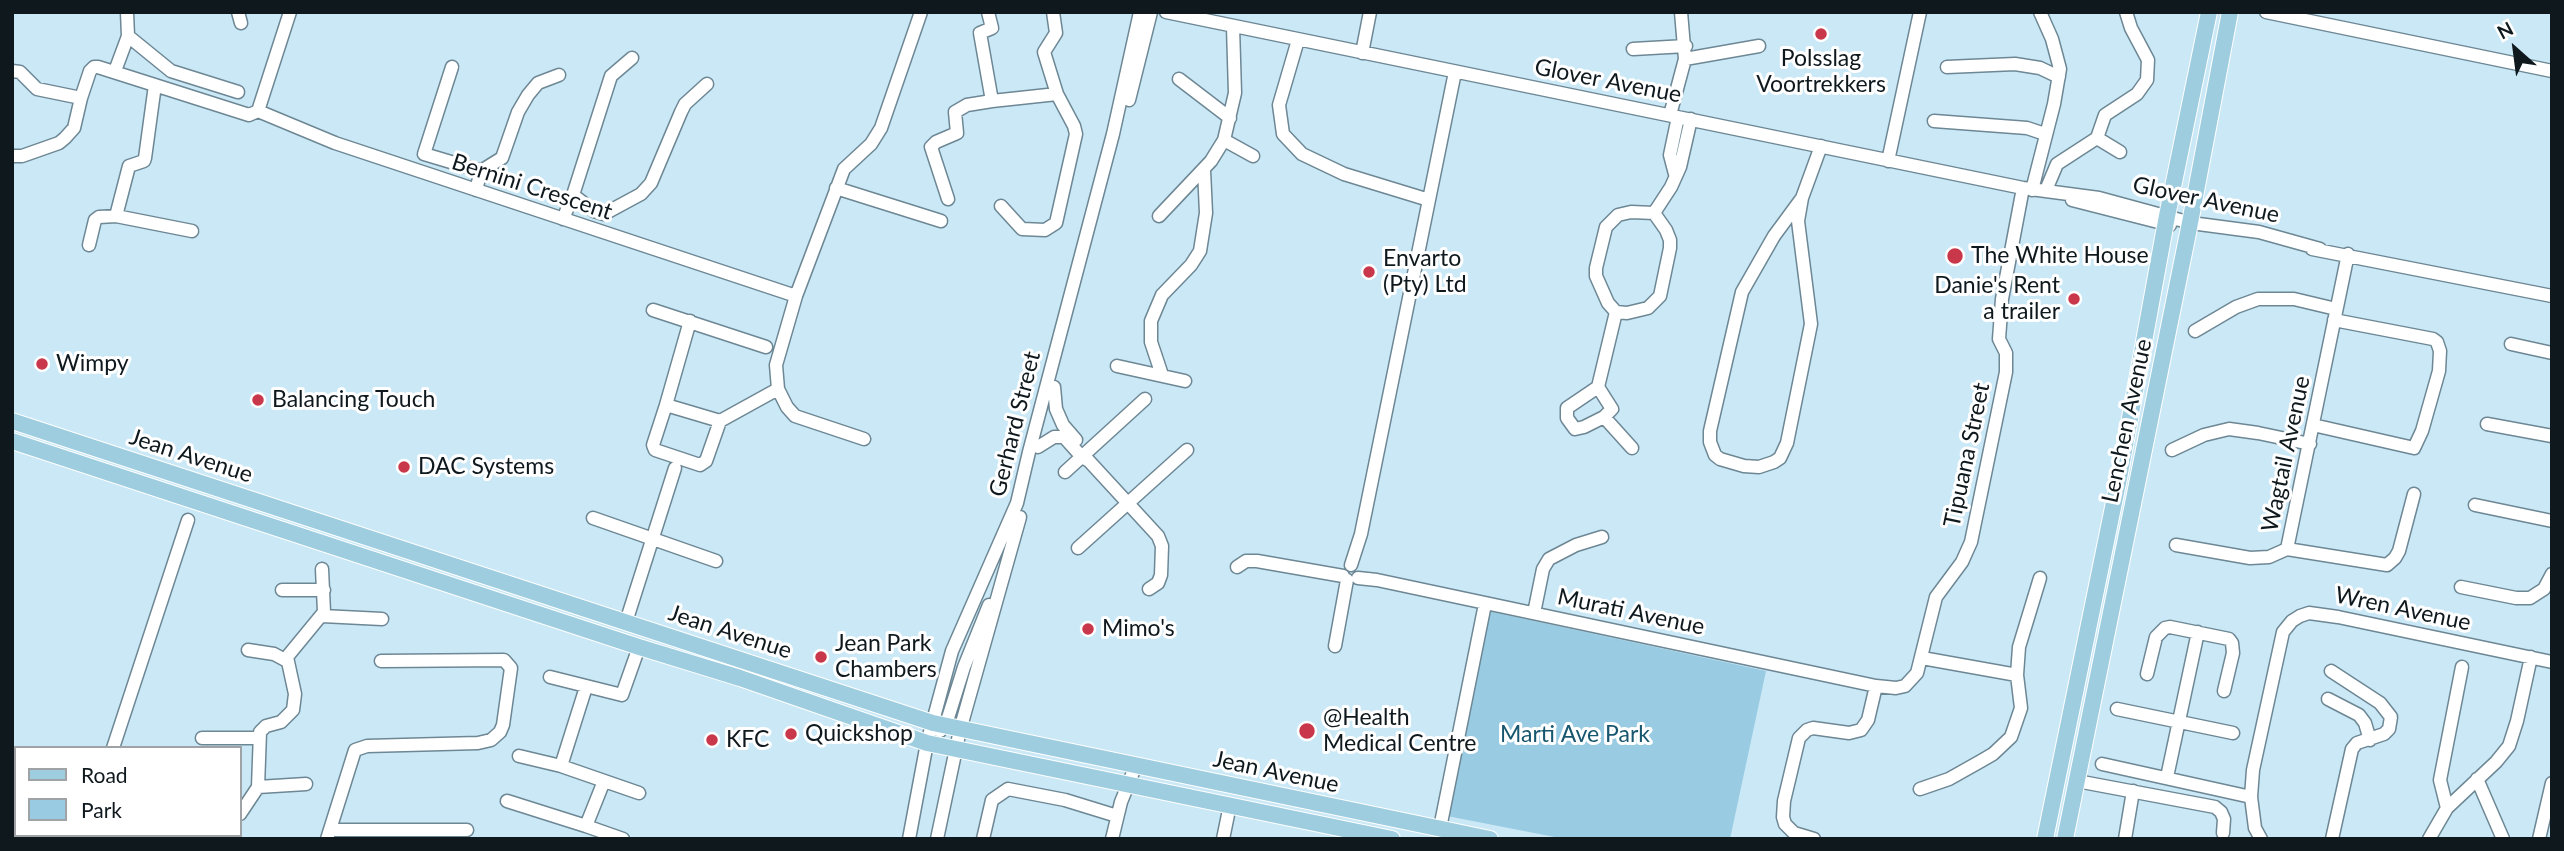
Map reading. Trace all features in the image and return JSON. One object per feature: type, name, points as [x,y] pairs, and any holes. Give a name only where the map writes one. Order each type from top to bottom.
[{"type":"main road","name":"Lenchen Avenue","points":[[2045,839],[2119,478],[2166,220],[2209,12]]},
{"type":"main road","name":"Lenchen Avenue","points":[[2065,839],[2190,226],[2230,12]]},
{"type":"main road","name":"Jean Avenue","points":[[12,421],[946,726],[1490,839]]},
{"type":"main road","points":[[54,435],[59,444],[105,460],[112,472]]},
{"type":"main road","name":"Jean Avenue","points":[[12,440],[927,743],[1392,839]]},
{"type":"main road","points":[[597,613],[611,626],[713,660],[720,665],[722,673]]},
{"type":"street","points":[[115,71],[128,36],[127,12]]},
{"type":"street","points":[[258,111],[290,12]]},
{"type":"street","points":[[864,439],[795,416],[778,389],[778,357],[796,296],[836,188],[844,169],[871,144],[881,128],[921,12]]},
{"type":"street","points":[[988,12],[992,28],[980,33],[992,101]]},
{"type":"street","points":[[1001,206],[1022,229],[1045,230],[1056,223],[1076,134],[1057,94],[1044,52],[1056,33],[1053,12]]},
{"type":"street","name":"Gerhard Street","points":[[937,839],[956,749],[946,726],[952,651],[1017,503],[1063,319],[1114,134],[1140,12]]},
{"type":"street","name":"Gerhard Street","points":[[909,839],[927,743],[946,726],[1001,583],[1151,12]]},
{"type":"street","name":"Glover Avenue","points":[[1166,12],[2036,189],[2054,196],[2190,226],[2259,232],[2320,249],[2552,296]]},
{"type":"street","points":[[1362,53],[1370,12]]},
{"type":"street","points":[[1675,174],[1670,155],[1685,53],[1681,12]]},
{"type":"street","points":[[1888,160],[1920,12]]},
{"type":"street","points":[[1947,67],[2015,64],[2039,68],[2059,77],[2057,53],[2040,12]]},
{"type":"street","points":[[2036,189],[2057,164],[2097,138],[2105,114],[2137,94],[2148,76],[2148,60],[2131,28],[2126,12]]},
{"type":"street","points":[[2266,12],[2552,71]]},
{"type":"street","points":[[1159,216],[1204,170],[1224,140],[1230,118],[1236,71],[1233,27]]},
{"type":"street","points":[[128,36],[171,71],[239,92]]},
{"type":"street","points":[[1298,40],[1279,105],[1283,134],[1301,155],[1344,174],[1429,200]]},
{"type":"street","points":[[1633,49],[1685,53],[1759,46]]},
{"type":"street","points":[[563,219],[611,76],[632,58]]},
{"type":"street","name":"Bernini Crescent","points":[[81,98],[90,71],[94,66],[99,66],[249,115],[258,111],[335,144],[796,296]]},
{"type":"street","points":[[452,67],[424,154],[481,172]]},
{"type":"street","points":[[12,71],[20,72],[37,89],[81,98],[74,128],[65,138],[59,143],[22,156],[12,156]]},
{"type":"street","points":[[1335,646],[1455,72]]},
{"type":"street","points":[[476,190],[481,172],[502,158],[518,113],[528,95],[538,83],[559,75]]},
{"type":"street","name":"Tipuana Street","points":[[1876,686],[1905,686],[1917,673],[1930,612],[1936,597],[1962,562],[1971,542],[2006,372],[2006,353],[1999,339],[2002,299],[2036,189],[2045,134],[2059,77]]},
{"type":"street","points":[[1179,79],[1230,118]]},
{"type":"street","points":[[573,195],[594,211],[604,214],[648,189],[685,104],[707,84]]},
{"type":"street","points":[[116,216],[129,166],[144,161],[145,158],[155,85]]},
{"type":"street","points":[[948,199],[931,147],[936,142],[957,134],[954,117],[958,108],[992,101],[1057,94]]},
{"type":"street","points":[[1654,213],[1671,187],[1683,158],[1691,119]]},
{"type":"street","points":[[1934,121],[2027,128],[2045,134]]},
{"type":"street","points":[[2097,138],[2120,152]]},
{"type":"street","points":[[1224,140],[1252,156]]},
{"type":"street","points":[[1802,198],[1747,279],[1710,431],[1712,450],[1720,459],[1744,466],[1759,467],[1774,462],[1780,458],[1787,443],[1811,324],[1797,228],[1802,198],[1821,146]]},
{"type":"street","points":[[1162,375],[1151,342],[1151,321],[1162,295],[1191,265],[1200,251],[1206,213],[1204,170]]},
{"type":"street","points":[[836,188],[941,221]]},
{"type":"street","points":[[1631,212],[1654,213],[1670,240],[1660,296],[1655,304],[1639,312],[1616,312],[1608,303],[1596,276],[1606,227],[1619,215],[1631,212]]},
{"type":"street","points":[[89,244],[95,220],[99,217],[116,216],[192,231]]},
{"type":"street","name":"Wagtail Avenue","points":[[2175,545],[2250,558],[2269,557],[2287,549],[2348,254]]},
{"type":"street","points":[[2195,331],[2218,316],[2258,299],[2282,297],[2335,315],[2437,342],[2440,351],[2439,371],[2422,431],[2414,448],[2313,425]]},
{"type":"street","points":[[653,310],[766,347]]},
{"type":"street","points":[[1598,387],[1611,405],[1610,412],[1584,427],[1575,429],[1566,414],[1572,403],[1598,387],[1616,312]]},
{"type":"street","points":[[690,321],[653,445],[657,452],[696,465],[706,461],[720,421],[778,389]]},
{"type":"street","points":[[2511,344],[2552,353]]},
{"type":"street","points":[[1117,366],[1185,380]]},
{"type":"street","points":[[1054,387],[1056,410],[1066,434],[1158,536],[1162,546],[1161,575],[1158,583],[1149,589]]},
{"type":"street","points":[[1065,472],[1086,457],[1145,399]]},
{"type":"street","points":[[666,405],[720,421]]},
{"type":"street","points":[[1604,416],[1632,448]]},
{"type":"street","points":[[2487,424],[2552,436]]},
{"type":"street","points":[[2172,450],[2204,435],[2229,429],[2310,444]]},
{"type":"street","points":[[1038,447],[1054,437],[1066,434]]},
{"type":"street","points":[[1078,548],[1187,450]]},
{"type":"street","points":[[626,622],[675,468]]},
{"type":"street","points":[[2287,549],[2387,565],[2399,551],[2414,494]]},
{"type":"street","points":[[2475,505],[2552,521]]},
{"type":"street","points":[[593,518],[716,561]]},
{"type":"street","points":[[114,746],[188,520]]},
{"type":"street","points":[[1534,613],[1543,569],[1549,559],[1576,545],[1602,537]]},
{"type":"street","name":"Murati Avenue","points":[[1237,567],[1246,561],[1257,561],[1349,574],[1876,686]]},
{"type":"street","points":[[242,811],[258,787],[260,732],[266,726],[281,722],[293,710],[295,694],[287,661],[290,650],[322,616],[325,606],[322,569]]},
{"type":"street","points":[[2461,587],[2516,598],[2530,598],[2544,589],[2552,574]]},
{"type":"street","points":[[1920,789],[1949,779],[1981,761],[2011,737],[2021,708],[2017,675],[2019,647],[2040,578]]},
{"type":"street","points":[[282,590],[324,590]]},
{"type":"street","points":[[1440,828],[1485,604]]},
{"type":"street","name":"Wren Avenue","points":[[2258,833],[2251,797],[2253,770],[2281,640],[2287,626],[2300,616],[2309,613],[2338,617],[2552,662]]},
{"type":"street","points":[[322,616],[382,619]]},
{"type":"street","points":[[2147,674],[2155,637],[2161,630],[2170,627],[2199,632],[2229,639],[2232,643],[2232,661],[2224,691]]},
{"type":"street","points":[[2167,777],[2199,632]]},
{"type":"street","points":[[550,677],[622,695],[639,647]]},
{"type":"street","points":[[248,650],[274,654],[287,661]]},
{"type":"street","points":[[2429,839],[2447,808],[2504,754],[2509,746],[2531,657]]},
{"type":"street","points":[[1922,658],[2017,675]]},
{"type":"street","points":[[381,661],[504,660],[511,668],[503,725],[491,740],[478,743],[367,746],[355,750],[328,834],[467,830]]},
{"type":"street","points":[[2447,808],[2440,780],[2462,667]]},
{"type":"street","points":[[2331,671],[2376,700],[2390,718],[2389,729],[2378,738],[2357,743],[2352,750],[2332,839]]},
{"type":"street","points":[[1814,839],[1788,829],[1783,817],[1784,801],[1799,738],[1813,728],[1849,733],[1861,730],[1868,720],[1876,686]]},
{"type":"street","points":[[561,766],[586,687]]},
{"type":"street","points":[[2328,699],[2359,715],[2365,723],[2370,740]]},
{"type":"street","points":[[2117,709],[2234,733]]},
{"type":"street","points":[[202,738],[258,738]]},
{"type":"street","points":[[519,756],[561,766],[639,793]]},
{"type":"street","points":[[2102,764],[2251,797]]},
{"type":"street","points":[[1112,839],[1117,816],[1136,765]]},
{"type":"street","points":[[2477,779],[2503,839]]},
{"type":"street","points":[[586,826],[604,781]]},
{"type":"street","points":[[2077,781],[2215,807],[2224,819],[2223,833]]},
{"type":"street","points":[[258,787],[306,784]]},
{"type":"street","points":[[982,839],[992,800],[1008,789],[1065,800],[1117,816]]},
{"type":"street","points":[[2125,839],[2133,791]]},
{"type":"street","points":[[2539,839],[2551,792]]},
{"type":"street","points":[[506,800],[623,839]]},
{"type":"street","points":[[1223,839],[1230,805]]},
{"type":"green space","name":"Marti Ave Park","points":[[1488,611],[1766,671],[1730,839],[1565,839],[1447,816]]},
{"type":"place","name":"Polsslag Voortrekkers","points":[[1821,34]]},
{"type":"place","name":"The White House","points":[[1955,256]]},
{"type":"place","name":"Envarto (Pty) Ltd","points":[[1369,272]]},
{"type":"place","name":"Danie's Rent a trailer","points":[[2074,299]]},
{"type":"place","name":"Wimpy","points":[[42,364]]},
{"type":"place","name":"Balancing Touch","points":[[258,400]]},
{"type":"place","name":"DAC Systems","points":[[404,467]]},
{"type":"place","name":"Mimo's","points":[[1088,629]]},
{"type":"place","name":"Jean Park Chambers","points":[[821,657]]},
{"type":"place","name":"@Health Medical Centre","points":[[1307,731]]},
{"type":"place","name":"Quickshop","points":[[791,734]]},
{"type":"place","name":"KFC","points":[[712,740]]}]
